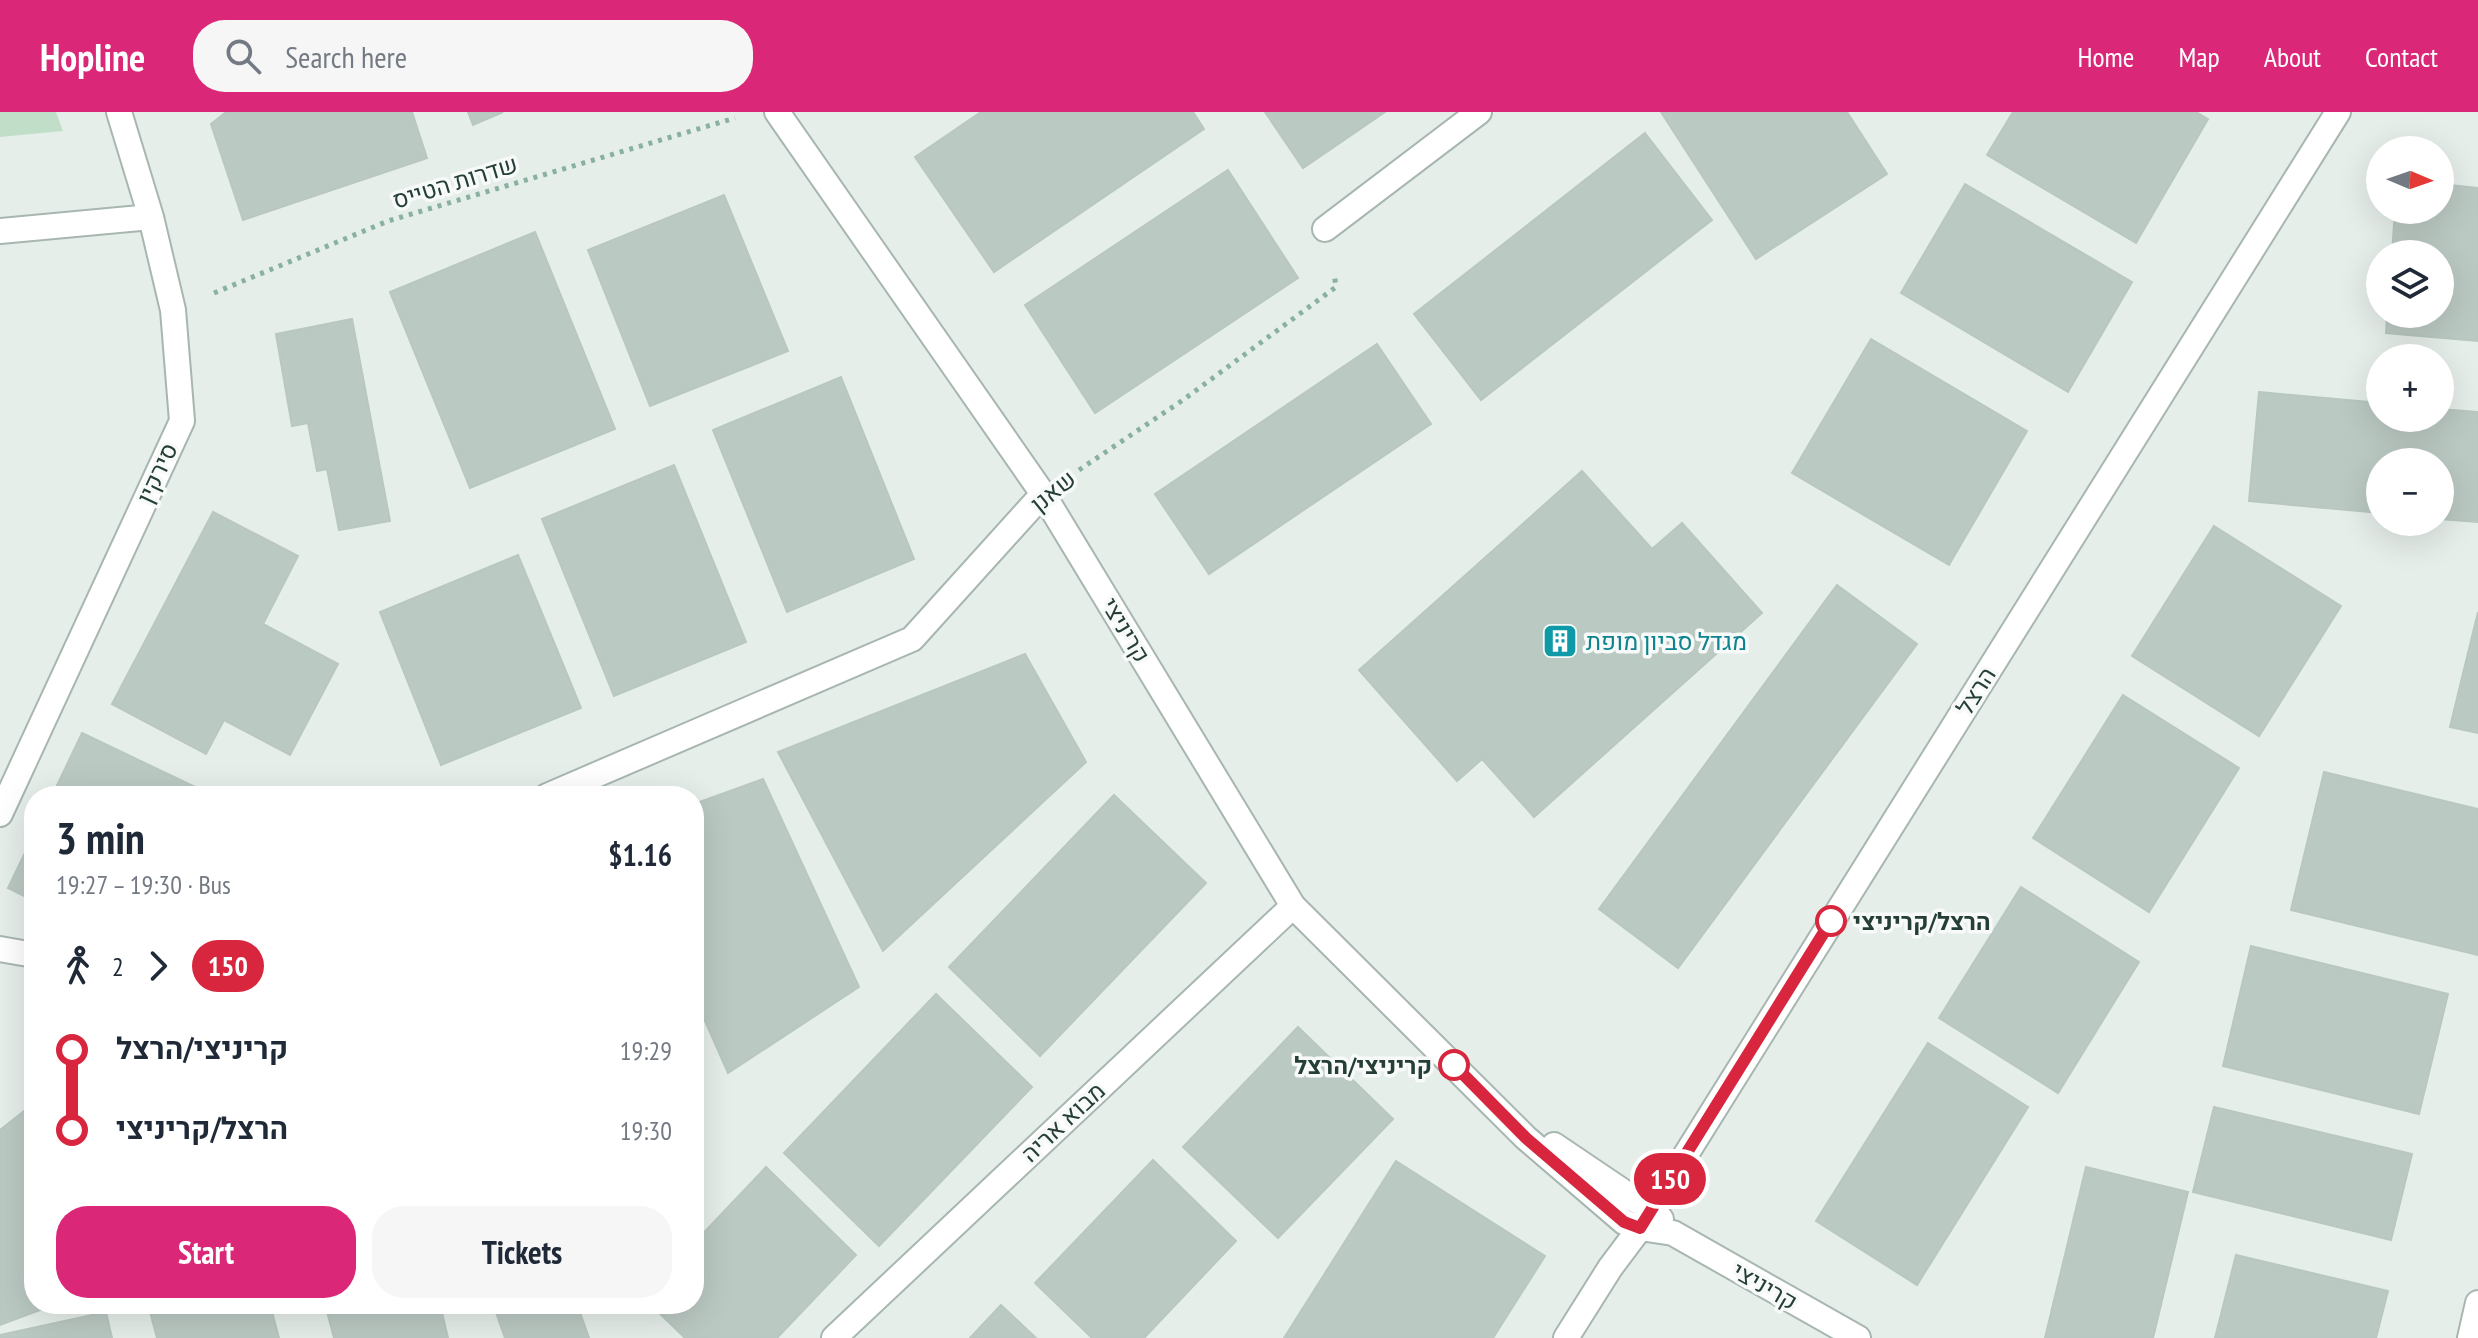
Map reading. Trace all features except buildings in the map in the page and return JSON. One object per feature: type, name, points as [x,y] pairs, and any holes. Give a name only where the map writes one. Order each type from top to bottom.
[{"type":"street","name":"סירקין","points":[[0,814],[182,421],[173,310],[151,217],[119,112]]},
{"type":"street","name":"קריניצי","points":[[777,112],[1043,494],[1293,906],[1508,1118],[1531,1130],[1638,1215],[1858,1338]]},
{"type":"street","points":[[1325,229],[1479,112]]},
{"type":"street","name":"הרצל","points":[[1566,1338],[1610,1268],[1638,1215],[2338,112]]},
{"type":"street","points":[[0,231],[151,217]]},
{"type":"street","name":"שאנן","points":[[570,786],[912,639],[1043,494]]},
{"type":"street","name":"מבוא אריה","points":[[834,1338],[1293,906]]},
{"type":"street","points":[[0,949],[24,953]]},
{"type":"street","points":[[2470,1338],[2478,1303]]},
{"type":"path","name":"שדרות הטייס","points":[[173,310],[388,221],[740,117]]},
{"type":"path","name":"שאנן","points":[[1043,494],[1183,400],[1336,287],[1325,229]]},
{"type":"green space","points":[[0,112],[56,112],[63,131],[0,137]]},
{"type":"bus line","name":"150","points":[[1454,1065],[1526,1138],[1624,1222],[1640,1228],[1831,921]]},
{"type":"place","name":"מגדל סביון מופת","points":[[1560,641]]},
{"type":"place","name":"הרצל/קריניצי","points":[[1831,921]]},
{"type":"place","name":"קריניצי/הרצל","points":[[1454,1065]]}]
